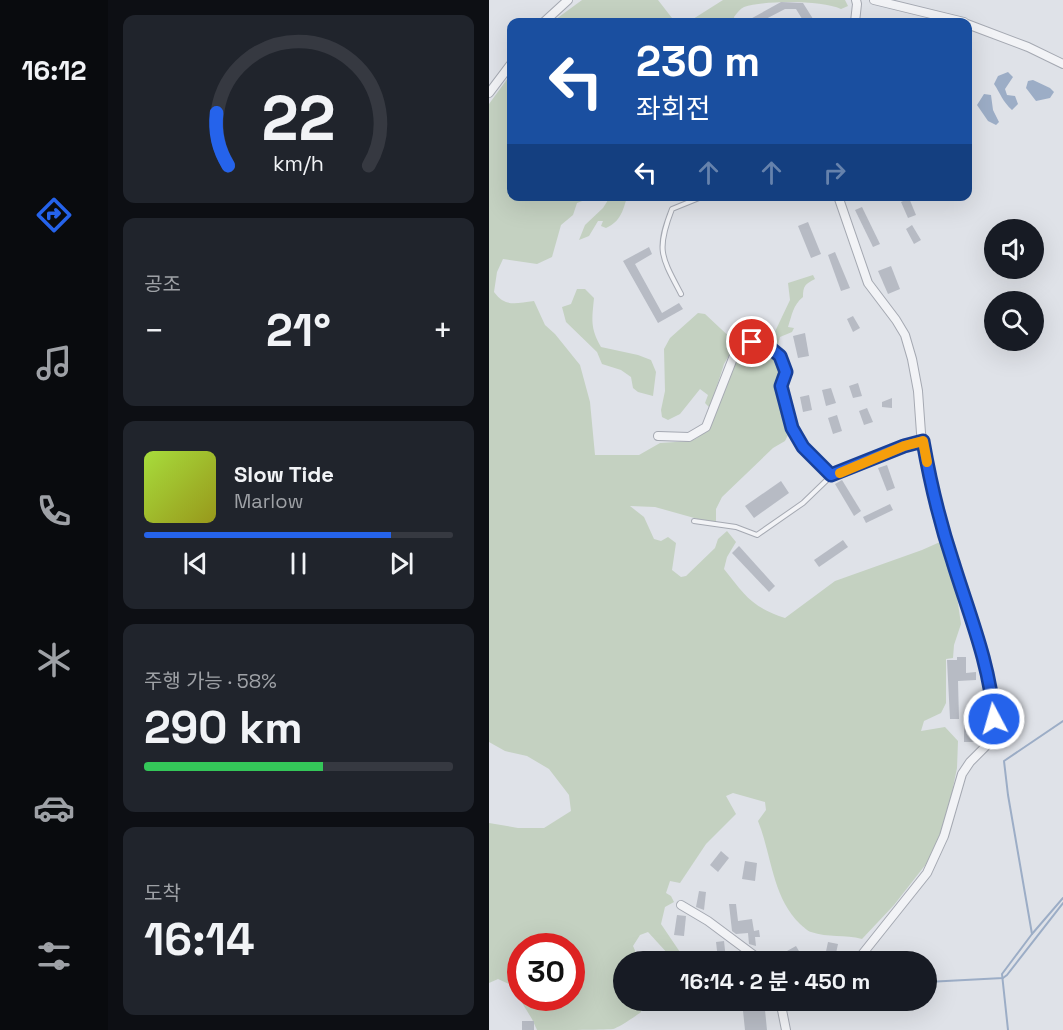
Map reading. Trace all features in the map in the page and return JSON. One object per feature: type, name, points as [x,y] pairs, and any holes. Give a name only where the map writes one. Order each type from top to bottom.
[{"type":"street","points":[[548,18],[567,0]]},
{"type":"street","points":[[856,0],[856,18]]},
{"type":"street","points":[[874,0],[946,18]]},
{"type":"street","points":[[972,25],[1063,63]]},
{"type":"street","points":[[489,93],[507,69]]},
{"type":"street","points":[[840,201],[868,283],[905,335],[918,391],[923,441],[952,561],[981,647],[992,695],[994,719],[987,745],[962,774],[944,836],[927,873],[865,951]]},
{"type":"street","points":[[658,436],[689,437],[706,427],[735,352],[752,342],[769,347],[780,356],[786,372],[781,386],[792,428],[803,447],[831,475],[904,446],[923,441]]},
{"type":"street","points":[[681,905],[708,921],[748,951]]},
{"type":"street","points":[[782,1011],[786,1030]]},
{"type":"lane","points":[[681,294],[664,263],[661,250],[663,232],[672,208],[691,201]]},
{"type":"lane","points":[[694,521],[736,527],[757,535],[803,503],[831,475]]},
{"type":"green space","points":[[582,0],[658,0],[672,18],[557,18]]},
{"type":"green space","points":[[723,0],[845,0],[848,6],[841,9],[821,4],[766,3],[744,7],[734,17],[695,18]]},
{"type":"green space","points":[[507,79],[507,201],[582,201],[577,203],[573,215],[561,225],[552,257],[537,264],[503,259],[497,272],[494,292],[507,302],[534,301],[545,325],[580,365],[590,402],[595,455],[639,455],[660,443],[691,441],[709,429],[738,355],[750,347],[763,348],[772,353],[780,363],[781,373],[777,381],[788,435],[785,441],[773,448],[722,497],[716,509],[716,521],[705,521],[655,507],[630,506],[644,517],[654,539],[661,541],[668,537],[676,543],[672,570],[681,577],[686,576],[715,548],[718,539],[727,531],[736,542],[727,557],[724,569],[756,605],[785,618],[835,581],[940,542],[954,576],[961,624],[954,645],[953,658],[946,659],[946,703],[941,713],[924,721],[921,731],[945,727],[958,741],[957,768],[950,802],[938,842],[930,859],[894,905],[862,939],[808,931],[791,913],[778,888],[758,821],[766,810],[765,802],[733,793],[726,796],[736,814],[706,844],[680,883],[670,881],[666,893],[674,902],[665,907],[661,924],[679,951],[665,951],[648,932],[640,935],[633,946],[635,951],[613,951],[613,1011],[641,1012],[613,1029],[537,1030],[527,1011],[585,1011],[585,933],[507,933],[507,983],[498,979],[489,983],[489,823],[518,828],[544,828],[571,811],[569,795],[549,769],[527,756],[505,751],[489,742],[489,104]]},
{"type":"green space","points":[[607,201],[626,201],[618,219],[611,226],[606,228],[601,226],[603,221],[598,221],[589,236],[579,240],[585,225]]},
{"type":"green space","points":[[813,275],[815,279],[805,286],[803,297],[792,314],[788,327],[794,328],[792,332],[780,337],[777,348],[771,340],[790,300],[788,283]]},
{"type":"green space","points":[[577,289],[585,289],[594,298],[593,323],[601,347],[651,360],[656,372],[653,396],[638,392],[633,388],[631,377],[621,370],[602,364],[597,352],[566,322],[562,307],[571,304]]},
{"type":"green space","points":[[698,313],[705,314],[736,343],[724,364],[710,408],[705,403],[708,395],[700,389],[680,414],[668,420],[662,417],[661,410],[665,391],[664,349],[670,338]]},
{"type":"water","points":[[1008,72],[1013,77],[1005,89],[1007,95],[1015,96],[1018,104],[1012,110],[994,84],[998,76]]},
{"type":"water","points":[[1033,80],[1054,92],[1050,98],[1036,101],[1026,88],[1028,81]]},
{"type":"water","points":[[984,94],[991,95],[993,110],[999,122],[996,125],[988,121],[977,105]]},
{"type":"building","points":[[781,2],[803,3],[812,18],[802,18],[796,9],[785,9],[768,18],[752,18]]},
{"type":"building","points":[[910,201],[916,215],[908,218],[901,202]]},
{"type":"building","points":[[862,207],[880,244],[873,247],[855,210]]},
{"type":"building","points":[[808,222],[821,254],[811,258],[798,226]]},
{"type":"building","points":[[912,225],[921,240],[914,244],[906,229]]},
{"type":"building","points":[[649,247],[652,254],[635,264],[662,313],[679,303],[683,309],[658,323],[623,261]]},
{"type":"building","points":[[835,252],[850,288],[841,291],[828,255]]},
{"type":"building","points":[[891,266],[900,289],[888,294],[878,271]]},
{"type":"building","points":[[853,316],[860,328],[853,332],[847,319]]},
{"type":"building","points":[[805,333],[809,356],[798,358],[793,336]]},
{"type":"building","points":[[858,383],[862,396],[853,398],[849,386]]},
{"type":"building","points":[[831,388],[836,403],[826,406],[822,390]]},
{"type":"building","points":[[809,395],[812,410],[803,412],[800,397]]},
{"type":"building","points":[[892,398],[892,408],[882,407],[882,402]]},
{"type":"building","points":[[867,408],[873,422],[864,425],[859,411]]},
{"type":"building","points":[[837,415],[842,431],[833,434],[828,418]]},
{"type":"building","points":[[887,465],[895,488],[887,491],[878,468]]},
{"type":"building","points":[[842,480],[861,511],[854,516],[835,484]]},
{"type":"building","points":[[781,481],[789,493],[754,518],[745,506]]},
{"type":"building","points":[[890,504],[893,510],[866,523],[863,517]]},
{"type":"building","points":[[843,540],[848,547],[819,567],[814,560]]},
{"type":"building","points":[[739,546],[775,586],[769,592],[732,553]]},
{"type":"building","points":[[957,657],[966,657],[966,673],[976,672],[976,680],[958,681],[959,719],[950,719],[947,660],[957,660]]},
{"type":"building","points":[[964,725],[986,725],[982,742],[964,742]]},
{"type":"building","points":[[721,851],[729,858],[718,872],[710,865]]},
{"type":"building","points":[[745,861],[757,863],[755,881],[742,879]]},
{"type":"building","points":[[699,891],[706,892],[704,910],[696,907]]},
{"type":"building","points":[[729,904],[736,904],[738,921],[752,919],[754,931],[759,930],[760,937],[755,937],[756,946],[749,944],[748,933],[736,934],[732,931]]},
{"type":"building","points":[[677,915],[686,916],[684,936],[674,935]]},
{"type":"building","points":[[724,941],[725,951],[717,951],[716,942]]},
{"type":"building","points":[[828,942],[838,944],[836,951],[826,951]]},
{"type":"building","points":[[796,946],[799,951],[787,951]]},
{"type":"building","points":[[743,1011],[765,1011],[767,1030],[745,1030]]},
{"type":"building","points":[[522,1021],[534,1021],[534,1030],[522,1030]]},
{"type":"waterway","points":[[1008,1030],[1002,974],[1032,934],[1004,761],[1063,721]]},
{"type":"waterway","points":[[1032,934],[1063,898]]},
{"type":"waterway","points":[[937,981],[1003,978],[1063,903]]},
{"type":"slow traffic","points":[[840,473],[904,446],[923,441],[927,462]]},
{"type":"route","points":[[752,342],[769,347],[780,356],[786,372],[781,386],[792,428],[803,447],[831,475],[841,473],[904,446],[923,441],[952,561],[981,647],[992,695],[994,719]]}]
